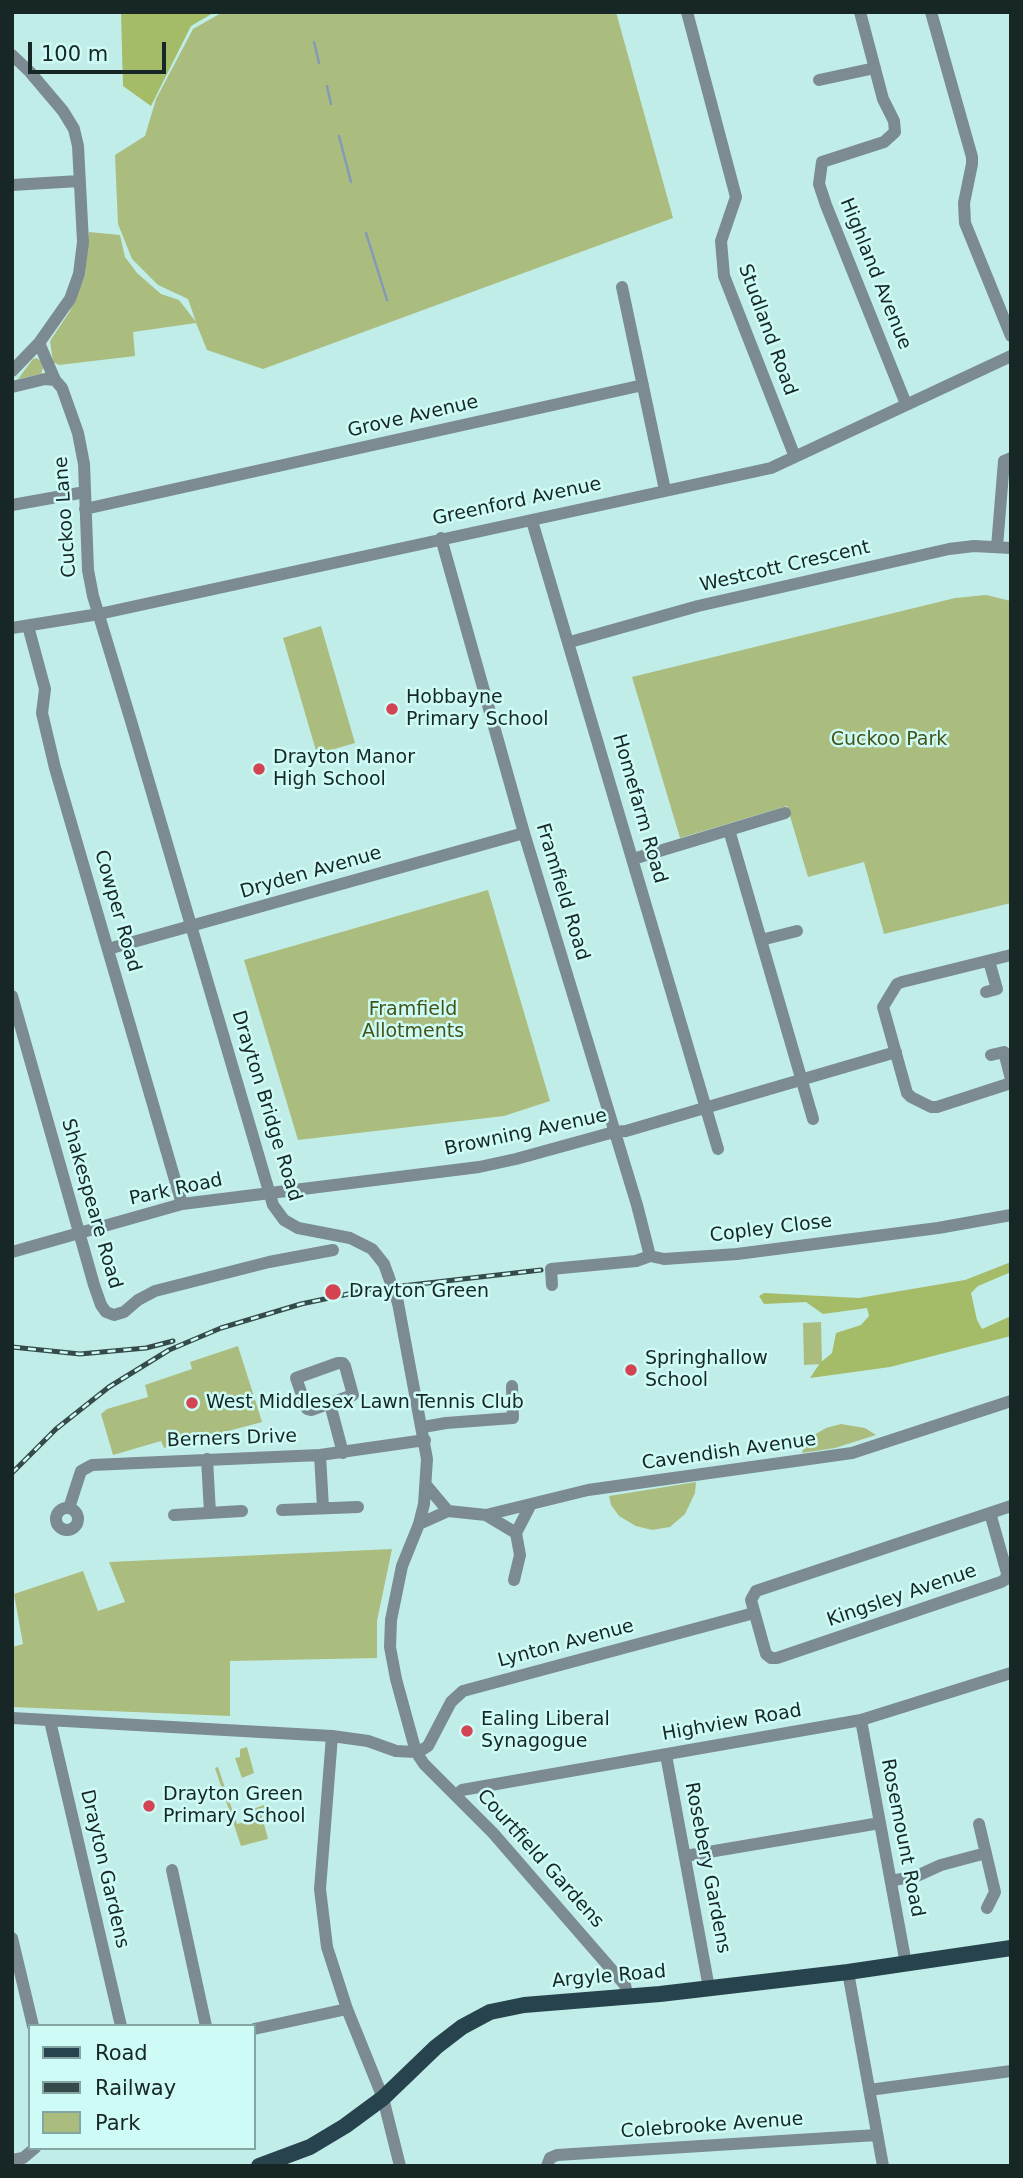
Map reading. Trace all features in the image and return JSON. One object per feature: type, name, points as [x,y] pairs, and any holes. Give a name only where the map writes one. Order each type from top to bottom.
[{"type":"main road","name":"Argyle Road","points":[[259,2166],[310,2147],[345,2126],[383,2098],[436,2048],[484,2014],[524,2005],[628,1997],[848,1972],[1011,1948]]},
{"type":"street","name":"Studland Road","points":[[687,12],[736,197],[722,240],[723,276],[795,457]]},
{"type":"street","points":[[819,80],[875,68],[860,12]]},
{"type":"street","points":[[931,12],[972,157],[964,203],[965,223],[1011,336]]},
{"type":"street","points":[[12,55],[71,121],[78,146],[83,242],[79,274],[65,307],[40,343],[12,371]]},
{"type":"street","name":"Highland Avenue","points":[[875,68],[883,99],[894,121],[895,132],[884,142],[822,162],[819,184],[825,205],[906,404]]},
{"type":"street","points":[[12,185],[79,181]]},
{"type":"street","points":[[622,287],[664,490]]},
{"type":"street","name":"Cuckoo Lane","points":[[40,343],[55,380],[62,388],[78,433],[84,464],[88,570],[99,614]]},
{"type":"street","name":"Greenford Avenue","points":[[12,628],[99,614],[771,468],[1011,356]]},
{"type":"street","points":[[12,387],[45,379],[55,380]]},
{"type":"street","name":"Grove Avenue","points":[[85,509],[643,384]]},
{"type":"street","points":[[997,547],[1004,461],[1011,458]]},
{"type":"street","points":[[12,505],[85,492]]},
{"type":"street","name":"Homefarm Road","points":[[532,521],[706,1108]]},
{"type":"street","name":"Framfield Road","points":[[441,538],[524,833],[637,1205],[650,1256]]},
{"type":"street","name":"Westcott Crescent","points":[[570,642],[698,606],[940,551],[974,546],[1011,548]]},
{"type":"street","name":"Drayton Bridge Road","points":[[99,614],[275,1210],[290,1225],[304,1231],[357,1241],[372,1249],[388,1275],[398,1303],[424,1434],[427,1486],[419,1524],[402,1566],[391,1620],[390,1647],[416,1752]]},
{"type":"street","name":"Cowper Road","points":[[28,626],[45,689],[42,713],[48,740],[182,1205]]},
{"type":"street","points":[[633,859],[785,813]]},
{"type":"street","points":[[729,831],[813,1119]]},
{"type":"street","name":"Dryden Avenue","points":[[108,949],[524,833]]},
{"type":"street","points":[[761,940],[797,930]]},
{"type":"street","points":[[991,1055],[1004,1052],[1011,1081],[931,1107],[907,1093],[883,1007],[897,984],[1011,955]]},
{"type":"street","points":[[986,992],[997,989],[989,961]]},
{"type":"street","name":"Shakespeare Road","points":[[12,996],[79,1234],[101,1305],[106,1312],[124,1312],[155,1291],[269,1262],[333,1250]]},
{"type":"street","name":"Browning Avenue","points":[[268,1193],[479,1167],[626,1131],[896,1052]]},
{"type":"street","points":[[706,1108],[718,1149]]},
{"type":"street","name":"Park Road","points":[[12,1252],[182,1205],[268,1193]]},
{"type":"street","name":"Copley Close","points":[[552,1285],[551,1269],[636,1261],[650,1256],[664,1259],[737,1254],[938,1228],[1011,1215]]},
{"type":"street","points":[[343,1363],[353,1395],[330,1404],[307,1409],[296,1378],[343,1363]]},
{"type":"street","name":"Berners Drive","points":[[69,1508],[81,1471],[86,1466],[343,1453],[424,1434],[446,1423],[513,1418],[512,1386]]},
{"type":"street","name":"Cavendish Avenue","points":[[448,1510],[486,1515],[588,1490],[852,1453],[1011,1401]]},
{"type":"street","points":[[330,1404],[343,1453]]},
{"type":"street","points":[[320,1455],[323,1508]]},
{"type":"street","points":[[207,1459],[210,1513]]},
{"type":"street","points":[[419,1524],[448,1510],[427,1486]]},
{"type":"street","points":[[514,1580],[520,1555],[516,1533],[530,1506]]},
{"type":"street","points":[[754,1613],[751,1600],[756,1591],[1011,1506]]},
{"type":"street","points":[[282,1510],[358,1507]]},
{"type":"street","points":[[174,1515],[242,1511]]},
{"type":"street","name":"Kingsley Avenue","points":[[754,1613],[766,1654],[777,1658],[1001,1582],[1006,1579],[1007,1573],[990,1513]]},
{"type":"street","points":[[486,1515],[516,1533]]},
{"type":"street","name":"Lynton Avenue","points":[[416,1752],[428,1746],[451,1702],[463,1691],[754,1613]]},
{"type":"street","name":"Highview Road","points":[[456,1795],[463,1790],[860,1720],[1011,1673]]},
{"type":"street","points":[[12,1717],[332,1736],[368,1741],[396,1751],[416,1752]]},
{"type":"street","name":"Rosemount Road","points":[[860,1720],[906,1964]]},
{"type":"street","name":"Drayton Gardens","points":[[50,1721],[121,2024]]},
{"type":"street","points":[[332,1736],[320,1889],[327,1947],[347,2009],[383,2098],[400,2166]]},
{"type":"street","name":"Courtfield Gardens","points":[[416,1752],[424,1764],[493,1833],[625,1985],[628,1997]]},
{"type":"street","name":"Rosebery Gardens","points":[[666,1755],[709,1988]]},
{"type":"street","points":[[685,1856],[880,1824]]},
{"type":"street","points":[[979,1824],[995,1892],[987,1908]]},
{"type":"street","points":[[891,1881],[919,1875],[941,1865],[986,1853]]},
{"type":"street","points":[[172,1870],[206,2024]]},
{"type":"street","points":[[12,1938],[33,2024]]},
{"type":"street","points":[[848,1972],[883,2166]]},
{"type":"street","points":[[256,2029],[347,2009]]},
{"type":"street","points":[[869,2090],[1011,2071]]},
{"type":"street","name":"Colebrooke Avenue","points":[[549,2162],[557,2155],[877,2135]]},
{"type":"street","points":[[12,2160],[23,2158],[33,2150]]},
{"type":"green space","points":[[121,12],[215,12],[191,26],[151,106],[123,86]]},
{"type":"green space","points":[[223,12],[616,12],[673,218],[263,369],[207,350],[196,323],[133,332],[135,356],[59,365],[53,362],[50,341],[70,311],[85,276],[89,232],[120,235],[125,257],[137,273],[161,294],[179,300],[196,322],[188,299],[158,285],[132,259],[118,224],[115,155],[145,136],[156,99],[193,29]]},
{"type":"green space","points":[[37,358],[42,362],[41,374],[18,379],[33,359]]},
{"type":"green space","name":"Cuckoo Park","points":[[986,595],[1011,601],[1011,903],[884,934],[864,862],[808,877],[787,806],[680,838],[632,677],[955,598]]},
{"type":"green space","points":[[321,626],[355,743],[317,754],[283,638]]},
{"type":"green space","name":"Framfield Allotments","points":[[488,890],[550,1101],[504,1116],[298,1140],[244,960]]},
{"type":"green space","points":[[1011,1262],[1011,1272],[978,1286],[971,1293],[977,1320],[982,1329],[1011,1316],[1011,1336],[890,1367],[810,1378],[820,1363],[832,1353],[836,1333],[861,1325],[869,1316],[867,1308],[823,1314],[806,1302],[764,1304],[759,1296],[764,1293],[859,1298],[965,1280]]},
{"type":"green space","points":[[821,1322],[822,1364],[804,1365],[803,1323]]},
{"type":"green space","name":"West Middlesex Lawn Tennis Club","points":[[238,1346],[262,1422],[164,1448],[161,1441],[113,1455],[101,1414],[107,1409],[148,1397],[145,1385],[192,1369],[190,1362]]},
{"type":"green space","points":[[841,1424],[865,1428],[876,1435],[835,1448],[802,1453],[805,1444],[814,1435]]},
{"type":"green space","points":[[696,1482],[695,1493],[685,1514],[670,1527],[652,1530],[636,1526],[619,1516],[611,1505],[609,1496]]},
{"type":"green space","points":[[392,1549],[377,1621],[377,1658],[230,1661],[230,1716],[12,1707],[12,1647],[23,1644],[14,1594],[83,1571],[98,1611],[125,1602],[109,1562]]},
{"type":"green space","points":[[247,1747],[254,1773],[242,1778],[235,1758],[240,1757],[240,1749]]},
{"type":"green space","points":[[218,1767],[237,1824],[255,1819],[253,1809],[264,1805],[265,1807],[260,1809],[268,1839],[241,1846],[215,1768]]},
{"type":"waterway","points":[[314,42],[319,63]]},
{"type":"waterway","points":[[327,86],[331,104]]},
{"type":"waterway","points":[[339,136],[351,182]]},
{"type":"waterway","points":[[366,233],[387,300]]},
{"type":"railway","points":[[12,1473],[56,1429],[109,1387],[169,1350],[221,1328],[301,1304],[367,1290],[541,1270]]},
{"type":"railway","points":[[12,1347],[80,1354],[146,1348],[173,1341]]},
{"type":"place","name":"Hobbayne Primary School","points":[[392,709]]},
{"type":"place","name":"Drayton Manor High School","points":[[259,769]]},
{"type":"place","name":"Drayton Green","points":[[333,1292]]},
{"type":"place","name":"Springhallow School","points":[[631,1370]]},
{"type":"place","name":"West Middlesex Lawn Tennis Club","points":[[192,1403]]},
{"type":"place","name":"Ealing Liberal Synagogue","points":[[467,1731]]},
{"type":"place","name":"Drayton Green Primary School","points":[[149,1806]]}]
